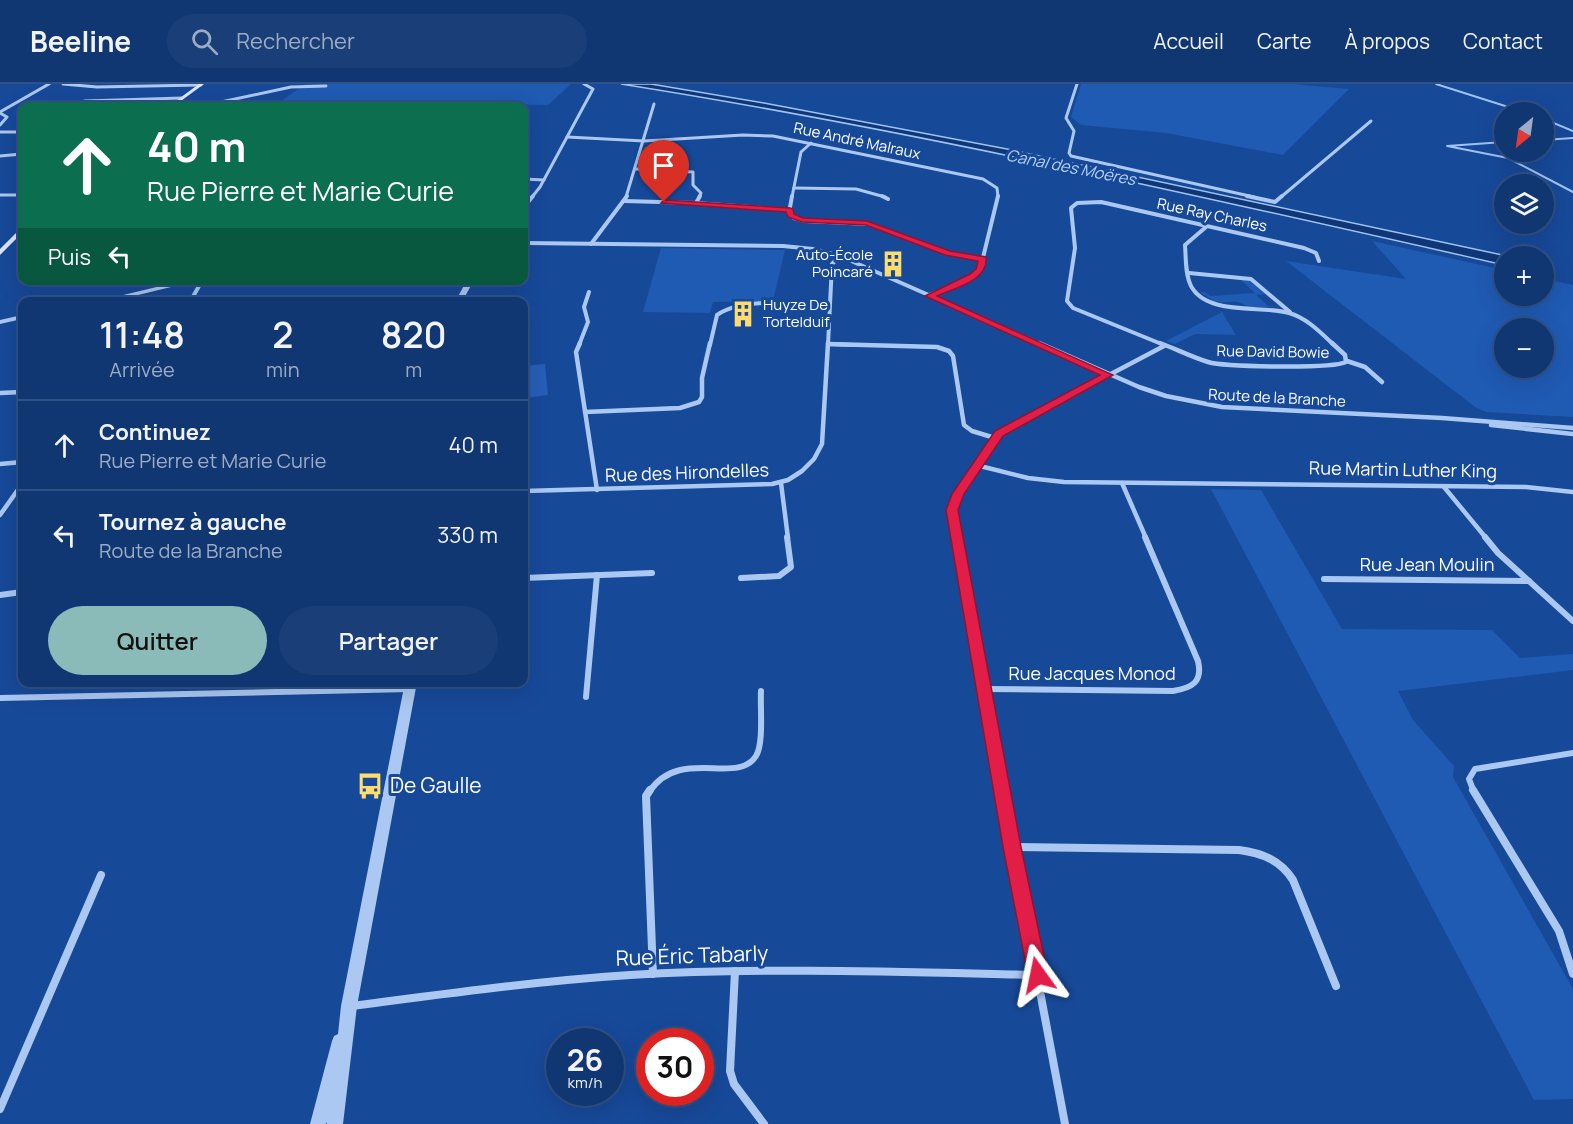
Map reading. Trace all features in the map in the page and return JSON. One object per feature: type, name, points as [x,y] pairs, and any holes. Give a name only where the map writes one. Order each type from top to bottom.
[{"type":"main road","points":[[176,102],[201,84]]},
{"type":"main road","points":[[0,253],[18,233]]},
{"type":"street","points":[[19,102],[49,84]]},
{"type":"street","points":[[63,84],[87,87],[201,84]]},
{"type":"street","points":[[87,87],[96,84]]},
{"type":"street","points":[[528,202],[544,180],[593,88],[584,84]]},
{"type":"street","points":[[1077,84],[1066,118],[1074,131],[1070,153],[1073,157],[1275,202],[1371,121]]},
{"type":"street","points":[[221,102],[293,87],[326,86]]},
{"type":"street","points":[[82,102],[182,98]]},
{"type":"street","points":[[0,124],[7,117],[0,113],[18,102]]},
{"type":"street","points":[[591,244],[624,201],[636,170],[654,104]]},
{"type":"street","points":[[0,132],[18,132]]},
{"type":"street","name":"Rue André Malraux","points":[[567,137],[644,141],[757,135],[812,143],[974,177],[993,184],[999,192],[980,270],[973,276],[929,296]]},
{"type":"street","points":[[812,143],[801,152],[790,216],[802,220],[872,224],[948,254],[983,259]]},
{"type":"street","points":[[0,156],[18,154]]},
{"type":"street","points":[[636,170],[693,172],[693,185],[701,193],[696,203]]},
{"type":"street","points":[[528,179],[544,180]]},
{"type":"street","points":[[794,188],[862,190],[888,199]]},
{"type":"street","points":[[0,195],[18,195]]},
{"type":"street","points":[[624,201],[696,203],[790,210]]},
{"type":"street","name":"Rue Ray Charles","points":[[1164,346],[1082,312],[1068,302],[1075,248],[1072,207],[1078,202],[1098,202],[1308,249],[1317,254],[1319,261]]},
{"type":"street","name":"Rue David Bowie","points":[[1164,346],[1200,360],[1221,365],[1307,367],[1340,365],[1347,361],[1345,354],[1299,317],[1290,313],[1239,308],[1208,301],[1191,288],[1185,244],[1206,227]]},
{"type":"street","name":"Route de la Branche","points":[[528,243],[788,246],[813,249],[840,256],[1108,375],[1162,396],[1210,407],[1449,419],[1573,430]]},
{"type":"street","name":"Rue des Hirondelles","points":[[528,491],[781,483],[799,474],[821,447],[832,264],[840,256]]},
{"type":"street","points":[[1189,273],[1251,279],[1290,313]]},
{"type":"street","points":[[120,297],[174,285]]},
{"type":"street","points":[[589,292],[584,307],[588,322],[576,352],[597,490]]},
{"type":"street","points":[[585,412],[684,408],[699,402],[702,397],[702,378],[717,315],[724,308],[742,304],[830,306]]},
{"type":"street","points":[[0,322],[18,318]]},
{"type":"street","points":[[828,344],[937,347],[949,351],[953,356],[964,426],[994,438]]},
{"type":"street","points":[[1065,1124],[952,513],[956,498],[976,465],[994,438],[1005,429],[1164,346]]},
{"type":"street","points":[[1347,361],[1365,368],[1382,382]]},
{"type":"street","points":[[0,393],[18,392]]},
{"type":"street","points":[[0,464],[18,462]]},
{"type":"street","name":"Rue Martin Luther King","points":[[976,465],[1049,481],[1534,487],[1573,492]]},
{"type":"street","points":[[741,578],[779,576],[791,567],[781,483]]},
{"type":"street","name":"Rue Jacques Monod","points":[[984,689],[1173,691],[1190,688],[1198,682],[1200,672],[1198,662],[1122,483]]},
{"type":"street","points":[[1444,487],[1498,552],[1573,621]]},
{"type":"street","points":[[0,515],[18,490]]},
{"type":"street","points":[[528,578],[652,573]]},
{"type":"street","points":[[586,697],[597,575]]},
{"type":"street","name":"Rue Jean Moulin","points":[[1324,579],[1529,581]]},
{"type":"street","points":[[0,595],[18,593]]},
{"type":"street","points":[[0,698],[377,687]]},
{"type":"street","points":[[318,1124],[349,1006],[411,687]]},
{"type":"street","points":[[653,974],[646,796],[656,781],[671,770],[737,768],[752,762],[758,752],[760,691]]},
{"type":"street","points":[[1573,753],[1485,766],[1475,770],[1469,779],[1474,795],[1558,932],[1573,974]]},
{"type":"street","points":[[1012,847],[1239,850],[1255,852],[1272,858],[1285,867],[1293,880],[1336,986]]},
{"type":"street","points":[[0,1109],[101,875]]},
{"type":"street","points":[[735,972],[730,1071],[734,1084],[764,1124]]},
{"type":"street","name":"Rue Éric Tabarly","points":[[349,1006],[525,982],[653,974],[735,972],[1038,975]]},
{"type":"street","points":[[335,1124],[349,1006]]},
{"type":"shaded area","points":[[305,84],[571,84],[548,105],[528,105],[528,102],[280,102]]},
{"type":"shaded area","points":[[1081,84],[1293,84],[1349,89],[1283,155],[1166,133],[1081,125],[1071,117]]},
{"type":"shaded area","points":[[1372,241],[1494,268],[1494,306],[1554,306],[1554,281],[1573,285],[1573,417],[1486,412],[1475,407],[1286,261],[1406,279]]},
{"type":"shaded area","points":[[661,248],[785,250],[773,301],[713,302],[710,313],[643,312]]},
{"type":"shaded area","points":[[1240,279],[1250,281],[1265,294],[1256,295],[1268,306],[1280,307],[1247,307],[1236,302],[1218,302],[1200,292],[1205,292],[1210,296],[1255,293]]},
{"type":"shaded area","points":[[1222,312],[1236,335],[1195,334],[1175,344],[1166,341]]},
{"type":"shaded area","points":[[1211,489],[1261,490],[1342,629],[1492,630],[1520,658],[1573,654],[1573,670],[1398,691],[1413,720],[1454,766],[1453,777],[1573,989],[1573,1099],[1534,1100]]},
{"type":"water","name":"Canal des Moëres","points":[[621,84],[651,84],[764,103],[1007,149],[1494,253],[1494,263],[1064,167]]},
{"type":"building","points":[[545,364],[548,395],[528,398],[528,366]]},
{"type":"waterway","points":[[1436,84],[1494,102]]},
{"type":"waterway","points":[[1554,123],[1573,131]]},
{"type":"waterway","points":[[1554,139],[1573,138]]},
{"type":"waterway","points":[[1494,143],[1447,146],[1494,155]]},
{"type":"waterway","points":[[1516,162],[1573,192]]},
{"type":"place","name":"Auto-École Poincaré","points":[[893,264]]},
{"type":"place","name":"Huyze De Tortelduif","points":[[743,314]]},
{"type":"place","name":"De Gaulle","points":[[370,786]]},
{"type":"route","points":[[664,202],[790,210],[790,216],[796,219],[867,223],[948,254],[983,259],[980,270],[973,276],[929,296],[1108,375],[999,433],[958,494],[952,510],[1012,847],[1038,975]]}]
